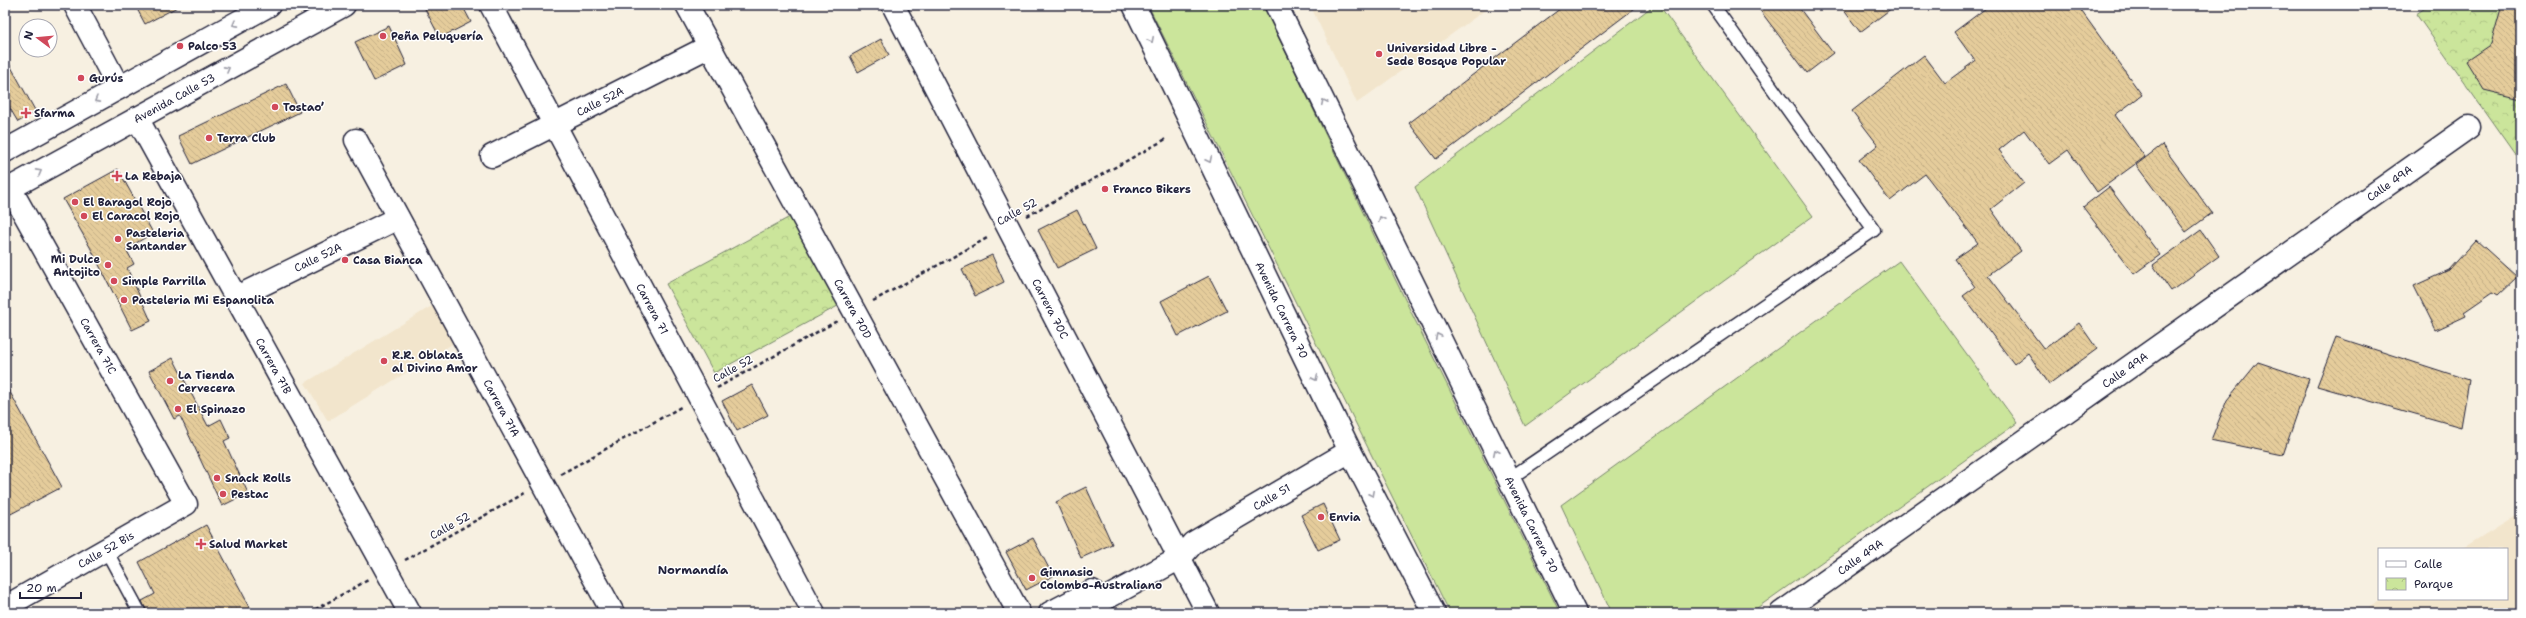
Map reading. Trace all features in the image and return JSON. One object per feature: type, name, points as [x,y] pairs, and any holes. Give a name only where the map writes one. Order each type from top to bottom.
[{"type":"street","points":[[74,5],[119,88]]},
{"type":"street","points":[[5,151],[269,5]]},
{"type":"street","name":"Avenida Calle 53","points":[[7,190],[344,5]]},
{"type":"street","name":"Carrera 71","points":[[491,5],[814,613]]},
{"type":"street","name":"Carrera 70D","points":[[687,5],[708,47],[792,195],[1019,613]]},
{"type":"street","name":"Carrera 70C","points":[[893,5],[1008,226],[1182,549],[1208,613]]},
{"type":"street","name":"Avenida Carrera 70","points":[[1134,5],[1350,451],[1434,613]]},
{"type":"street","name":"Avenida Carrera 70","points":[[1276,5],[1575,613]]},
{"type":"street","name":"Calle 52A","points":[[492,156],[708,47]]},
{"type":"street","name":"Carrera 71B","points":[[137,118],[410,613]]},
{"type":"street","name":"Calle 49A","points":[[1781,613],[2469,127]]},
{"type":"street","name":"Carrera 71A","points":[[356,140],[614,613]]},
{"type":"street","name":"Carrera 71C","points":[[7,190],[186,504]]},
{"type":"street","name":"Calle 52A","points":[[237,298],[398,218]]},
{"type":"street","name":"Calle 51","points":[[1079,613],[1182,549],[1350,451]]},
{"type":"street","name":"Calle 52 Bis","points":[[5,606],[186,504]]},
{"type":"street","name":"Calle 51","points":[[1050,613],[1182,549]]},
{"type":"lane","points":[[1509,479],[1874,230],[1713,5]]},
{"type":"lane","points":[[106,550],[140,613]]},
{"type":"path","name":"Calle 52","points":[[308,613],[1166,139]]},
{"type":"shaded area","name":"Universidad Libre - Sede Bosque Popular","points":[[1310,5],[1492,5],[1357,103]]},
{"type":"shaded area","name":"R.R. Oblatas al Divino Amor","points":[[440,301],[462,338],[328,421],[305,383]]},
{"type":"shaded area","points":[[2521,513],[2521,613],[2360,613],[2381,600],[2508,600],[2508,548],[2465,548]]},
{"type":"green space","points":[[1148,5],[1263,5],[1412,314],[1560,613],[1450,613]]},
{"type":"green space","points":[[1654,5],[1659,5],[1813,216],[1525,426],[1415,187]]},
{"type":"green space","points":[[2430,5],[2521,5],[2521,163],[2416,14]]},
{"type":"green space","points":[[799,212],[847,301],[714,373],[666,284]]},
{"type":"green space","points":[[1899,261],[2017,423],[1750,613],[1612,613],[1561,505]]},
{"type":"building","points":[[135,5],[181,5],[145,24]]},
{"type":"building","points":[[423,5],[462,5],[471,22],[440,38]]},
{"type":"building","points":[[1565,5],[1639,5],[1436,159],[1409,123]]},
{"type":"building","points":[[1756,5],[1797,5],[1833,53],[1807,73]]},
{"type":"building","points":[[1840,5],[1896,5],[1860,32]]},
{"type":"building","points":[[1990,5],[2077,5],[2142,95],[2115,115],[2145,157],[2097,192],[2068,150],[2049,164],[2024,130],[1999,150],[2024,183],[1991,209],[2021,251],[1988,275],[2044,349],[2079,323],[2097,349],[2049,384],[2028,353],[2014,364],[1963,296],[1975,287],[1955,259],[1978,243],[1925,174],[1890,201],[1859,160],[1878,145],[1852,111],[1924,55],[1945,83],[1975,61],[1954,32]]},
{"type":"building","points":[[2502,5],[2521,5],[2521,99],[2484,90],[2466,61],[2491,44]]},
{"type":"building","points":[[389,26],[407,65],[374,81],[355,42]]},
{"type":"building","points":[[881,39],[889,55],[858,72],[850,56]]},
{"type":"building","points":[[5,56],[36,112],[18,122],[5,100]]},
{"type":"building","points":[[286,84],[300,112],[192,164],[178,136]]},
{"type":"building","points":[[2162,145],[2212,213],[2186,232],[2136,165]]},
{"type":"building","points":[[118,169],[153,233],[126,249],[134,264],[127,268],[151,321],[132,330],[90,247],[63,199]]},
{"type":"building","points":[[2109,187],[2160,255],[2134,274],[2083,207]]},
{"type":"building","points":[[1077,210],[1096,249],[1057,268],[1038,230]]},
{"type":"building","points":[[2201,230],[2219,256],[2171,291],[2153,265]]},
{"type":"building","points":[[2476,240],[2517,277],[2498,295],[2493,292],[2464,312],[2466,316],[2436,330],[2414,286],[2449,270]]},
{"type":"building","points":[[992,255],[1004,282],[975,296],[962,269]]},
{"type":"building","points":[[1209,276],[1227,311],[1178,336],[1161,301]]},
{"type":"building","points":[[2336,337],[2469,380],[2461,427],[2317,386]]},
{"type":"building","points":[[173,358],[208,426],[221,419],[230,438],[224,441],[248,493],[222,506],[180,416],[174,419],[149,371]]},
{"type":"building","points":[[2258,362],[2309,379],[2283,455],[2211,440],[2227,400]]},
{"type":"building","points":[[5,383],[62,487],[5,517]]},
{"type":"building","points":[[752,385],[768,415],[737,431],[722,401]]},
{"type":"building","points":[[1086,487],[1112,544],[1081,558],[1056,502]]},
{"type":"building","points":[[1323,504],[1340,540],[1318,550],[1301,515]]},
{"type":"building","points":[[206,525],[253,613],[147,613],[142,601],[155,594],[139,562]]},
{"type":"building","points":[[1033,538],[1053,576],[1026,590],[1006,552]]},
{"type":"place","name":"Peña Peluquería","points":[[383,36]]},
{"type":"place","name":"Palco 53","points":[[180,46]]},
{"type":"place","name":"Universidad Libre - Sede Bosque Popular","points":[[1379,54]]},
{"type":"place","name":"Gurús","points":[[81,78]]},
{"type":"place","name":"Tostao’","points":[[275,107]]},
{"type":"place","name":"Sfarma","points":[[26,113]]},
{"type":"place","name":"Terra Club","points":[[209,138]]},
{"type":"place","name":"La Rebaja","points":[[117,176]]},
{"type":"place","name":"Franco Bikers","points":[[1105,189]]},
{"type":"place","name":"El Baragol Rojo","points":[[75,202]]},
{"type":"place","name":"El Caracol Rojo","points":[[84,216]]},
{"type":"place","name":"Pasteleria Santander","points":[[118,239]]},
{"type":"place","name":"Casa Bianca","points":[[345,260]]},
{"type":"place","name":"Mi Dulce Antojito","points":[[108,265]]},
{"type":"place","name":"Simple Parrilla","points":[[114,281]]},
{"type":"place","name":"Pasteleria Mi Espanolita","points":[[124,300]]},
{"type":"place","name":"R.R. Oblatas al Divino Amor","points":[[384,361]]},
{"type":"place","name":"La Tienda Cervecera","points":[[170,381]]},
{"type":"place","name":"El Spinazo","points":[[178,409]]},
{"type":"place","name":"Snack Rolls","points":[[217,478]]},
{"type":"place","name":"Pestac","points":[[223,494]]},
{"type":"place","name":"Envia","points":[[1321,517]]},
{"type":"place","name":"Salud Market","points":[[201,544]]},
{"type":"place","name":"Gimnasio Colombo-Australiano","points":[[1032,578]]},
{"type":"district","name":"Normandía","points":[[693,570]]}]
